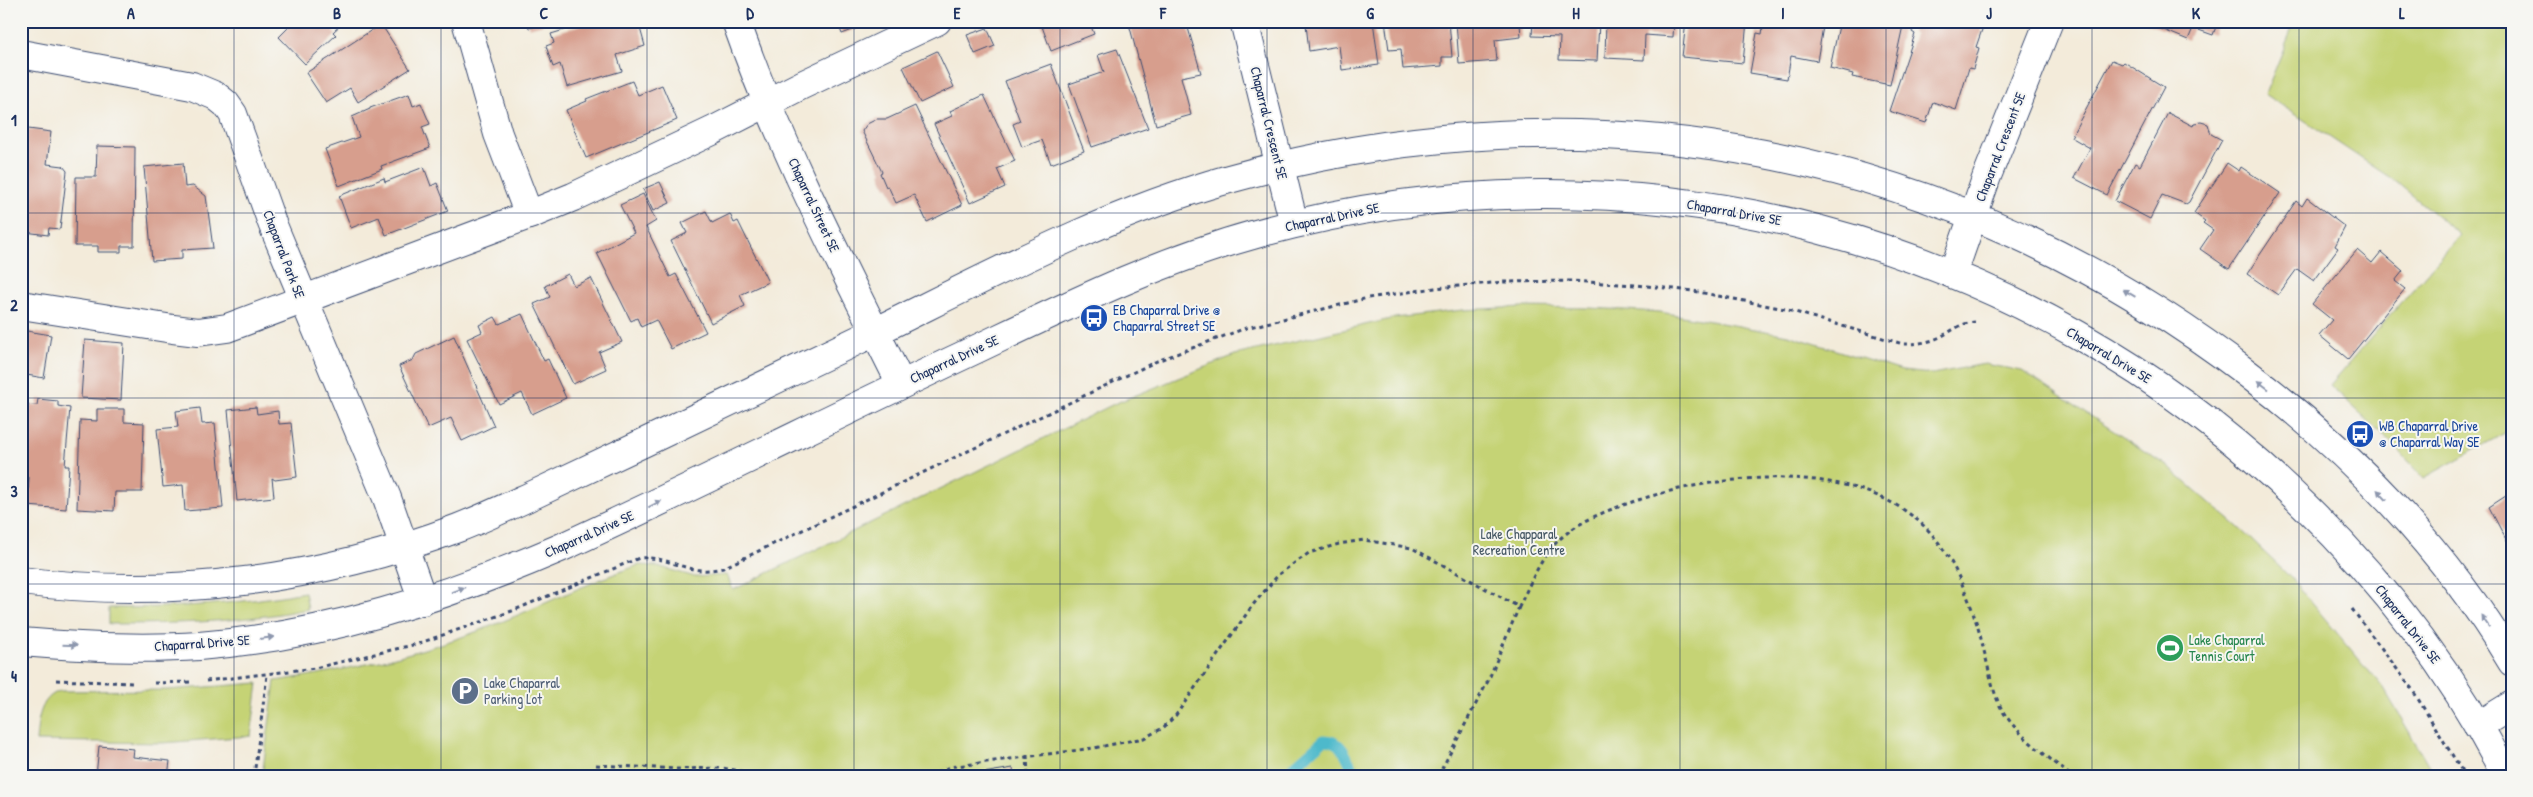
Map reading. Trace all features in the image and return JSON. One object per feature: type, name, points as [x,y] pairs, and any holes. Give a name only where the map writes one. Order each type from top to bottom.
[{"type":"street","points":[[466,21],[498,134],[529,215]]},
{"type":"street","name":"Chaparral Street SE","points":[[736,21],[766,103],[901,384]]},
{"type":"street","points":[[21,305],[198,332],[227,328],[303,302],[573,197],[937,21]]},
{"type":"street","name":"Chaparral Crescent SE","points":[[1244,21],[1294,224]]},
{"type":"street","name":"Chaparral Crescent SE","points":[[1953,273],[2050,21]]},
{"type":"street","name":"Chaparral Park SE","points":[[21,54],[192,86],[216,96],[226,104],[240,130],[262,197],[303,302],[367,450],[405,546],[423,602]]},
{"type":"street","points":[[22,589],[123,587],[246,581],[335,565],[405,546],[459,528],[535,494],[1116,218],[1188,192],[1279,165],[1366,147],[1448,137],[1534,133],[1646,138],[1723,147],[1833,169],[1927,197],[1974,215],[2074,262],[2166,316],[2230,360],[2305,420],[2359,470],[2410,525],[2482,616],[2512,662]]},
{"type":"street","name":"Chaparral Drive SE","points":[[21,642],[128,648],[220,644],[325,628],[423,602],[486,579],[578,540],[901,384],[1137,275],[1207,249],[1294,224],[1375,208],[1446,198],[1527,193],[1611,195],[1717,207],[1786,221],[1886,248],[1953,273],[2032,309],[2128,364],[2201,415],[2268,470],[2322,523],[2382,590],[2434,657],[2478,726],[2506,776]]},
{"type":"street","points":[[2478,726],[2512,705]]},
{"type":"path","points":[[148,683],[190,682],[267,675],[344,662],[438,637],[512,611],[639,558],[651,557],[692,570],[723,568],[1157,362],[1246,328],[1368,298],[1436,288],[1496,283],[1609,283],[1693,291],[1754,303],[1811,317],[1903,344],[1915,344],[1934,340],[1963,324],[1980,323]]},
{"type":"path","points":[[1438,776],[1488,681],[1519,607],[1555,544],[1589,520],[1640,499],[1691,486],[1728,480],[1772,477],[1822,482],[1861,490],[1898,506],[1925,526],[1942,546],[1970,605],[1994,688],[2006,715],[2027,739],[2071,776]]},
{"type":"path","points":[[931,776],[949,767],[1027,755],[1094,748],[1144,738],[1163,728],[1181,709],[1252,606],[1279,574],[1309,553],[1324,548],[1364,540],[1412,548],[1519,607]]},
{"type":"path","points":[[2350,606],[2412,689],[2465,776]]},
{"type":"path","points":[[254,776],[267,675]]},
{"type":"path","points":[[53,679],[140,683]]},
{"type":"path","points":[[1027,755],[1028,776]]},
{"type":"path","points":[[596,765],[678,769],[723,768],[768,776]]},
{"type":"green space","points":[[2295,21],[2512,21],[2512,429],[2424,478],[2393,444],[2330,385],[2460,235],[2395,181],[2265,94]]},
{"type":"green space","name":"Lake Chapparal Recreation Centre","points":[[1522,307],[1660,312],[1788,335],[1902,371],[1932,374],[1985,364],[2022,371],[2167,466],[2239,528],[2290,577],[2384,689],[2435,776],[262,776],[275,681],[353,667],[431,647],[501,622],[639,565],[657,566],[695,577],[727,575],[733,590],[1114,404],[1235,355],[1395,318],[1463,310]]},
{"type":"green space","points":[[305,592],[308,609],[259,617],[209,621],[109,624],[109,608],[208,604],[256,600]]},
{"type":"green space","points":[[258,683],[251,736],[162,743],[36,741],[41,711],[48,699],[60,691],[168,690]]},
{"type":"building","points":[[295,21],[345,21],[333,32],[336,35],[305,64],[279,37]]},
{"type":"building","points":[[527,21],[550,21],[550,22],[529,28]]},
{"type":"building","points":[[594,21],[638,21],[645,46],[617,55],[622,71],[567,87],[560,64],[553,67],[546,46],[554,43],[551,34]]},
{"type":"building","points":[[837,21],[876,21],[842,34]]},
{"type":"building","points":[[1040,21],[1089,21],[1094,34],[1051,51]]},
{"type":"building","points":[[1138,21],[1186,21],[1201,73],[1181,77],[1191,115],[1156,125],[1129,24]]},
{"type":"building","points":[[1312,21],[1373,21],[1379,65],[1342,70],[1339,46],[1309,51],[1306,24],[1312,24]]},
{"type":"building","points":[[1385,21],[1449,21],[1452,57],[1442,57],[1442,66],[1403,69],[1401,49],[1389,50]]},
{"type":"building","points":[[1456,21],[1520,23],[1521,37],[1495,40],[1497,61],[1459,64]]},
{"type":"building","points":[[1533,21],[1599,21],[1597,61],[1559,60],[1560,37],[1532,36]]},
{"type":"building","points":[[1606,21],[1674,21],[1673,37],[1645,35],[1644,60],[1605,58]]},
{"type":"building","points":[[1686,21],[1747,21],[1743,63],[1682,57]]},
{"type":"building","points":[[1764,21],[1824,21],[1817,61],[1791,56],[1787,79],[1750,73],[1757,33],[1762,34]]},
{"type":"building","points":[[1840,21],[1904,21],[1890,85],[1852,77],[1853,74],[1830,68]]},
{"type":"building","points":[[1915,21],[1985,21],[1976,47],[1979,48],[1973,69],[1969,68],[1956,110],[1933,102],[1926,123],[1889,111],[1915,34],[1912,32]]},
{"type":"building","points":[[2142,21],[2218,21],[2213,35],[2193,28],[2188,40]]},
{"type":"building","points":[[381,24],[410,69],[358,102],[350,88],[326,103],[306,73]]},
{"type":"building","points":[[987,28],[995,46],[975,54],[967,35]]},
{"type":"building","points":[[1117,49],[1148,128],[1092,147],[1069,84],[1104,72],[1098,55]]},
{"type":"building","points":[[937,51],[954,87],[920,103],[903,67]]},
{"type":"building","points":[[2112,60],[2122,64],[2124,62],[2164,87],[2107,195],[2074,178],[2090,148],[2071,137]]},
{"type":"building","points":[[1051,64],[1084,151],[1051,164],[1042,140],[1022,147],[1013,124],[1020,121],[1005,81]]},
{"type":"building","points":[[632,81],[638,95],[662,85],[677,120],[586,158],[566,110],[587,101],[586,99]]},
{"type":"building","points":[[409,94],[413,106],[421,103],[430,124],[422,127],[430,148],[381,166],[382,169],[339,186],[325,149],[359,137],[352,117],[370,108]]},
{"type":"building","points":[[984,95],[1015,161],[997,169],[1005,187],[970,203],[934,124],[952,116],[950,111]]},
{"type":"building","points":[[915,106],[962,205],[927,222],[914,195],[896,203],[888,186],[886,187],[880,173],[882,172],[862,131],[867,124],[877,119],[887,119]]},
{"type":"building","points":[[2168,113],[2193,126],[2194,123],[2201,122],[2208,124],[2211,134],[2222,140],[2189,202],[2186,204],[2162,195],[2150,219],[2115,201],[2135,163],[2140,166]]},
{"type":"building","points":[[21,128],[51,132],[47,164],[63,166],[67,171],[60,229],[49,228],[48,235],[25,232],[26,225],[21,224]]},
{"type":"building","points":[[97,146],[135,147],[134,246],[121,246],[121,252],[98,252],[98,246],[75,246],[76,177],[96,177]]},
{"type":"building","points":[[183,163],[185,187],[193,186],[206,196],[213,248],[182,250],[182,259],[152,261],[144,167]]},
{"type":"building","points":[[2227,163],[2239,171],[2241,167],[2280,193],[2229,269],[2200,249],[2213,230],[2194,213]]},
{"type":"building","points":[[424,167],[431,186],[437,183],[448,211],[386,235],[379,217],[351,228],[339,196],[384,178],[385,182]]},
{"type":"building","points":[[660,182],[670,203],[653,211],[643,189]]},
{"type":"building","points":[[643,194],[656,221],[646,227],[670,277],[676,274],[706,332],[671,349],[656,320],[641,327],[637,318],[631,321],[597,253],[634,233],[620,205]]},
{"type":"building","points":[[2307,198],[2345,227],[2335,246],[2338,248],[2314,281],[2297,269],[2278,295],[2247,274],[2296,201],[2302,206]]},
{"type":"building","points":[[706,211],[712,223],[730,214],[734,223],[738,221],[768,282],[740,295],[745,306],[711,323],[671,241],[687,233],[682,223]]},
{"type":"building","points":[[2357,250],[2372,263],[2381,252],[2403,271],[2395,281],[2405,289],[2348,359],[2319,335],[2332,320],[2312,304]]},
{"type":"building","points":[[568,274],[574,286],[591,278],[622,342],[599,352],[606,369],[573,384],[534,304],[550,297],[545,286]]},
{"type":"building","points":[[522,314],[544,361],[548,359],[566,398],[532,414],[522,393],[499,404],[467,339],[482,332],[479,325],[495,317],[499,324]]},
{"type":"building","points":[[21,330],[51,335],[44,378],[21,374]]},
{"type":"building","points":[[454,336],[494,426],[462,441],[451,418],[428,428],[399,366],[413,360],[416,354]]},
{"type":"building","points":[[85,340],[124,343],[121,400],[81,398]]},
{"type":"building","points":[[38,399],[58,401],[58,406],[70,408],[65,466],[69,466],[66,509],[27,506],[29,478],[21,478],[21,404],[37,405]]},
{"type":"building","points":[[256,407],[257,414],[278,411],[279,424],[291,423],[297,477],[275,480],[272,478],[274,497],[237,501],[228,410]]},
{"type":"building","points":[[200,408],[202,424],[215,423],[223,508],[185,511],[183,485],[163,487],[157,429],[178,427],[176,411]]},
{"type":"building","points":[[97,409],[124,409],[124,422],[144,423],[142,492],[115,492],[114,511],[77,509],[80,420],[97,421]]},
{"type":"building","points":[[2512,492],[2512,551],[2489,507]]},
{"type":"building","points":[[99,746],[134,749],[133,757],[170,761],[168,776],[96,776]]},
{"type":"building","points":[[1013,768],[1014,776],[971,776],[971,775]]},
{"type":"waterway","points":[[1283,776],[1324,740],[1336,743],[1341,747],[1355,776]]},
{"type":"place","name":"EB Chaparral Drive @ Chaparral Street SE","points":[[1094,318]]},
{"type":"place","name":"WB Chaparral Drive @ Chaparral Way SE","points":[[2360,434]]},
{"type":"place","name":"Lake Chaparral Tennis Court","points":[[2170,648]]},
{"type":"place","name":"Lake Chaparral Parking Lot","points":[[465,691]]}]
